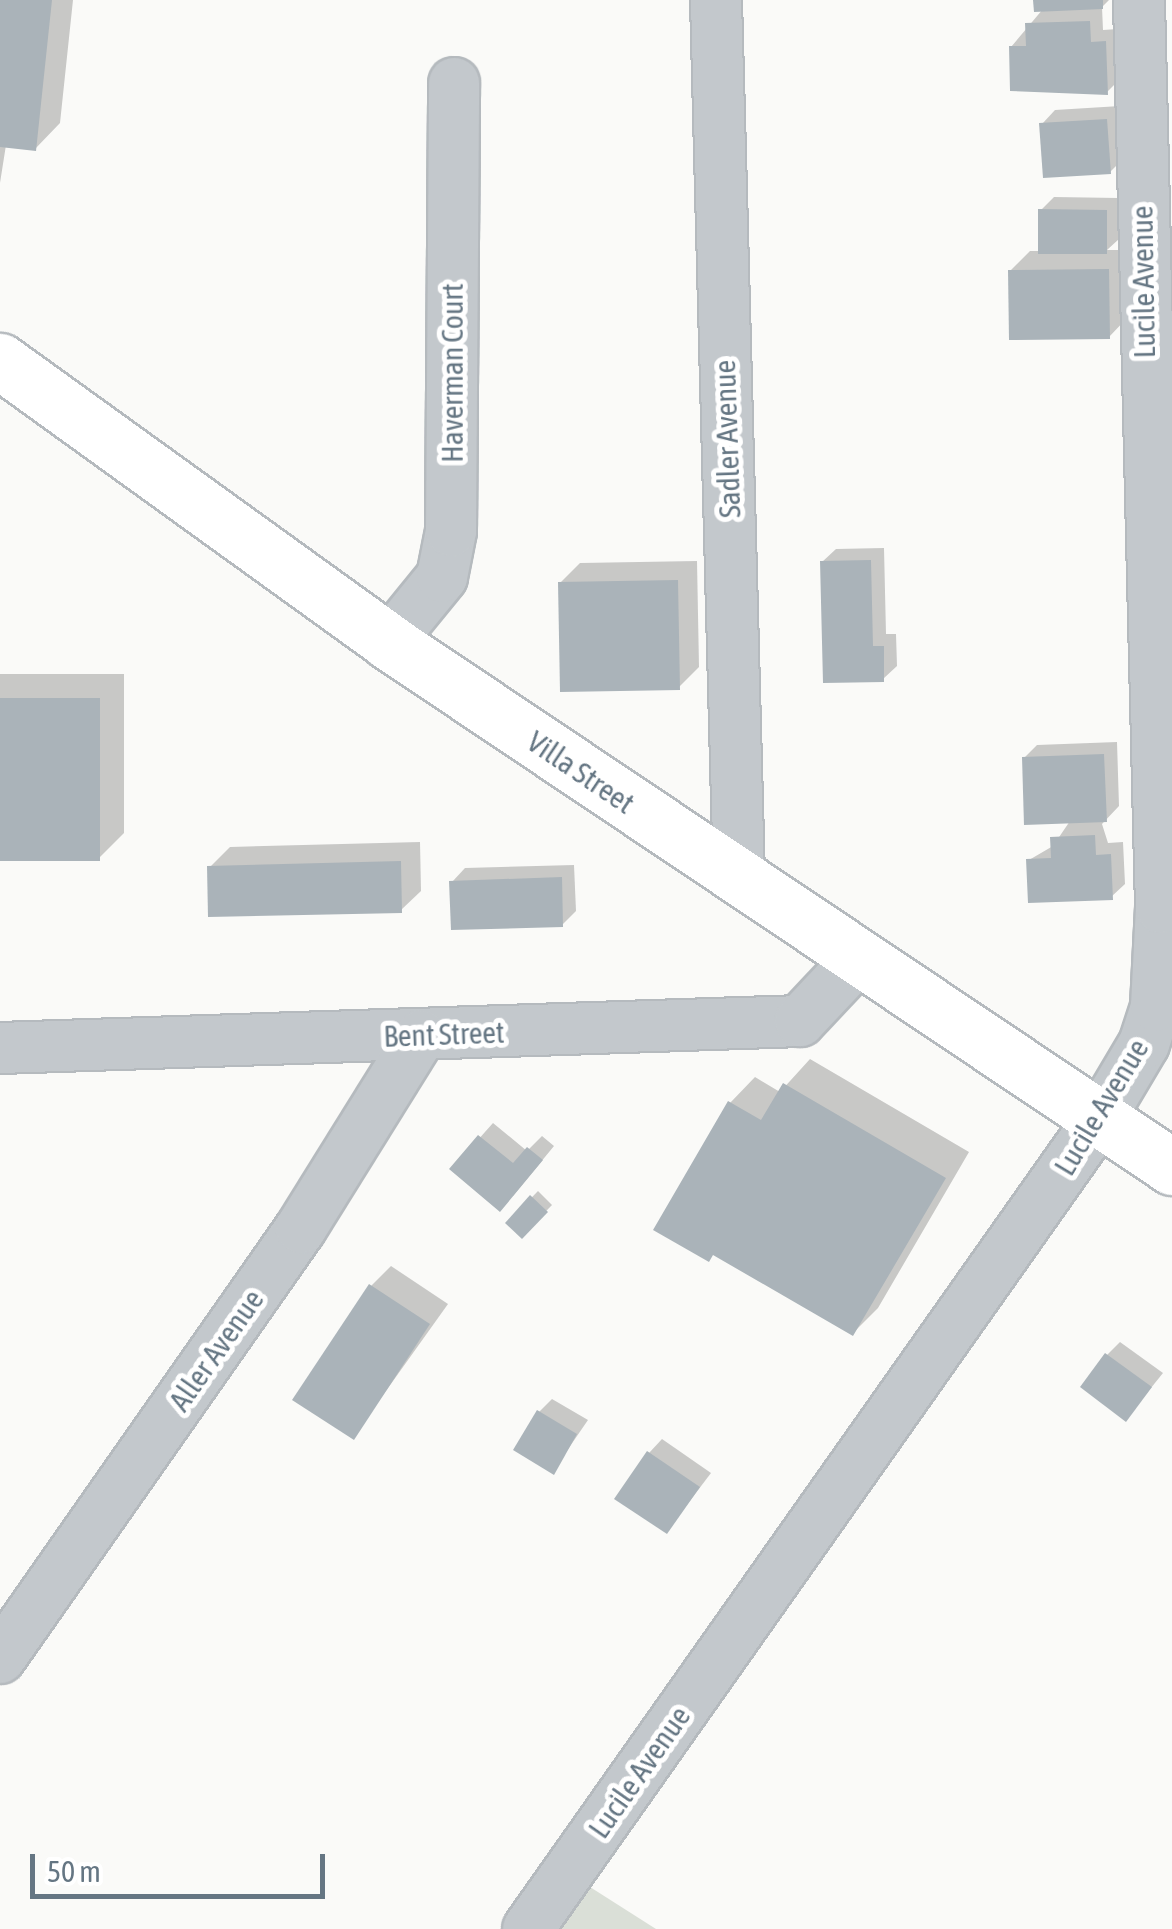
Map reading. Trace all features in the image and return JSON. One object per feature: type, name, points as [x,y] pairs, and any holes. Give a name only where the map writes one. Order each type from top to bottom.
[{"type":"main road","name":"Villa Street","points":[[0,361],[389,642],[1172,1168]]},
{"type":"street","name":"Sadler Avenue","points":[[716,0],[739,878]]},
{"type":"street","name":"Lucile Avenue","points":[[528,1929],[1100,1118],[1144,1044],[1156,1006],[1167,907],[1150,9]]},
{"type":"street","name":"Haverman Court","points":[[389,642],[442,578],[452,531],[454,83]]},
{"type":"street","name":"Bent Street","points":[[0,1048],[800,1021],[860,957]]},
{"type":"street","name":"Aller Avenue","points":[[0,1658],[301,1228],[420,1035]]},
{"type":"shaded area","points":[[590,1887],[656,1929],[561,1929]]},
{"type":"building","points":[[0,0],[52,0],[36,151],[0,147]]},
{"type":"building","points":[[1033,0],[1103,0],[1103,9],[1034,12]]},
{"type":"building","points":[[1090,21],[1091,42],[1106,41],[1108,95],[1010,91],[1009,46],[1026,46],[1025,23]]},
{"type":"building","points":[[1107,119],[1111,174],[1043,178],[1039,123]]},
{"type":"building","points":[[1038,209],[1107,210],[1107,254],[1038,254]]},
{"type":"building","points":[[1109,269],[1110,339],[1009,340],[1008,270]]},
{"type":"building","points":[[871,560],[873,646],[884,646],[884,682],[823,683],[820,561]]},
{"type":"building","points":[[678,580],[680,690],[560,692],[558,582]]},
{"type":"building","points":[[0,698],[100,698],[100,861],[0,861]]},
{"type":"building","points":[[1104,754],[1107,822],[1024,825],[1022,757]]},
{"type":"building","points":[[1095,835],[1096,855],[1111,854],[1113,900],[1028,903],[1026,859],[1051,858],[1050,837]]},
{"type":"building","points":[[401,861],[402,913],[208,917],[207,866]]},
{"type":"building","points":[[562,877],[563,927],[451,930],[449,881]]},
{"type":"building","points":[[783,1083],[946,1178],[853,1336],[713,1255],[709,1262],[653,1230],[728,1101],[761,1120]]},
{"type":"building","points":[[478,1135],[513,1163],[527,1147],[543,1160],[500,1212],[449,1169]]},
{"type":"building","points":[[530,1195],[548,1212],[522,1239],[505,1223]]},
{"type":"building","points":[[369,1284],[430,1324],[354,1440],[292,1400]]},
{"type":"building","points":[[1105,1353],[1152,1387],[1126,1422],[1080,1387]]},
{"type":"building","points":[[537,1410],[577,1434],[554,1475],[513,1450]]},
{"type":"building","points":[[647,1451],[700,1487],[667,1534],[614,1499]]}]
